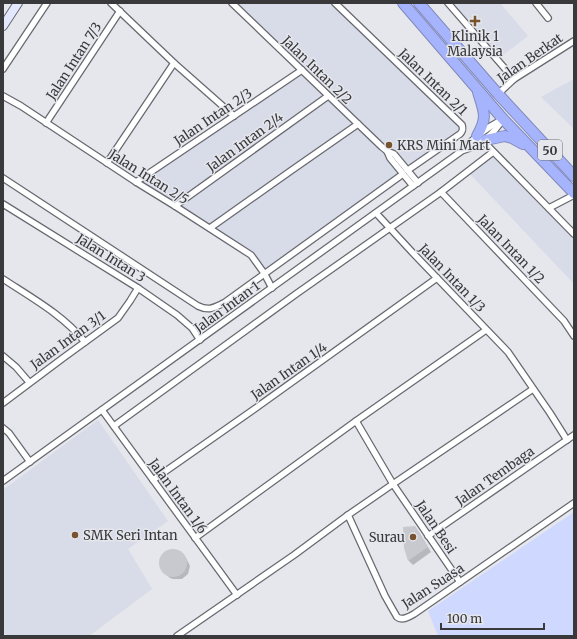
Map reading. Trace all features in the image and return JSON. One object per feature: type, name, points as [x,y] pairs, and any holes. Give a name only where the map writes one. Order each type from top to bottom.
[{"type":"highway","name":"50","points":[[403,3],[503,119],[574,194]]},
{"type":"highway","name":"50","points":[[419,3],[526,125],[574,176]]},
{"type":"highway","points":[[476,87],[484,109],[485,120],[482,128],[482,139],[505,136],[512,138],[532,149]]},
{"type":"highway","points":[[497,92],[503,119],[516,120],[526,125]]},
{"type":"street","points":[[3,26],[18,3]]},
{"type":"street","points":[[3,69],[47,3]]},
{"type":"street","points":[[111,3],[174,63],[234,116]]},
{"type":"street","name":"Jalan Intan 2/2","points":[[232,3],[387,151],[390,158],[406,172],[416,185]]},
{"type":"street","name":"Jalan Intan 2/1","points":[[336,3],[462,125],[463,129],[460,134],[406,172]]},
{"type":"street","points":[[448,3],[514,79]]},
{"type":"street","points":[[536,3],[548,18]]},
{"type":"street","name":"Jalan Intan 7/3","points":[[46,123],[120,11]]},
{"type":"street","name":"Jalan Berkat","points":[[497,92],[514,79],[574,41]]},
{"type":"street","points":[[107,163],[174,63]]},
{"type":"street","name":"Jalan Intan 2/3","points":[[136,182],[302,70]]},
{"type":"street","name":"Jalan Intan 2/5","points":[[3,96],[21,106],[136,182],[251,255],[264,273],[272,288]]},
{"type":"street","name":"Jalan Intan 2/4","points":[[175,206],[328,96]]},
{"type":"street","name":"Jalan Intan 1","points":[[482,139],[492,125],[503,119]]},
{"type":"street","name":"Jalan Intan 1","points":[[3,481],[416,185],[463,150],[470,142],[482,139],[497,129],[503,119]]},
{"type":"street","points":[[210,228],[358,124]]},
{"type":"street","points":[[482,139],[574,234]]},
{"type":"street","points":[[114,426],[441,192],[493,152]]},
{"type":"street","name":"Jalan Intan 1","points":[[3,178],[198,306],[205,309],[212,308],[224,302],[406,172]]},
{"type":"street","name":"Jalan Intan 1/2","points":[[441,192],[564,321],[574,336]]},
{"type":"street","points":[[549,208],[574,194]]},
{"type":"street","name":"Jalan Intan 3","points":[[3,204],[138,288],[177,315],[192,328],[200,340]]},
{"type":"street","name":"Jalan Intan 1/3","points":[[376,213],[501,344],[567,440]]},
{"type":"street","name":"Jalan Intan 1/4","points":[[153,480],[437,278]]},
{"type":"street","points":[[3,279],[63,320],[77,332],[85,342]]},
{"type":"street","name":"Jalan Intan 3/1","points":[[3,403],[29,382],[118,318],[138,288]]},
{"type":"street","points":[[195,538],[356,421],[486,330]]},
{"type":"street","points":[[3,356],[16,367],[29,382]]},
{"type":"street","points":[[177,636],[294,555],[348,515],[533,389]]},
{"type":"street","name":"Jalan Intan 1/6","points":[[102,410],[237,595]]},
{"type":"street","name":"Jalan Besi","points":[[356,421],[393,484],[460,582]]},
{"type":"street","points":[[3,428],[9,433],[30,462]]},
{"type":"street","name":"Jalan Tembaga","points":[[428,536],[574,435]]},
{"type":"street","name":"Jalan Suasa","points":[[348,515],[395,614],[402,619],[414,614],[574,503]]},
{"type":"shaded area","points":[[228,3],[339,3],[465,125],[465,134],[263,277],[249,257],[171,206],[131,183],[297,70]]},
{"type":"shaded area","points":[[452,3],[500,3],[528,36],[499,58]]},
{"type":"shaded area","points":[[574,79],[574,129],[541,97]]},
{"type":"shaded area","points":[[493,156],[574,237],[574,284],[470,174]]},
{"type":"shaded area","name":"SMK Seri Intan","points":[[98,420],[168,521],[128,549],[152,589],[89,636],[7,636],[3,631],[3,490]]},
{"type":"shaded area","points":[[574,512],[574,636],[438,636],[428,611]]},
{"type":"building","name":"Surau","points":[[415,526],[428,547],[408,561],[404,548],[403,527]]},
{"type":"building","points":[[173,549],[183,553],[187,563],[183,573],[173,577],[163,573],[159,563],[163,553]]},
{"type":"place","name":"Klinik 1 Malaysia","points":[[475,21]]},
{"type":"place","name":"KRS Mini Mart","points":[[389,145]]},
{"type":"place","name":"SMK Seri Intan","points":[[75,535]]},
{"type":"place","name":"Surau","points":[[413,537]]}]
